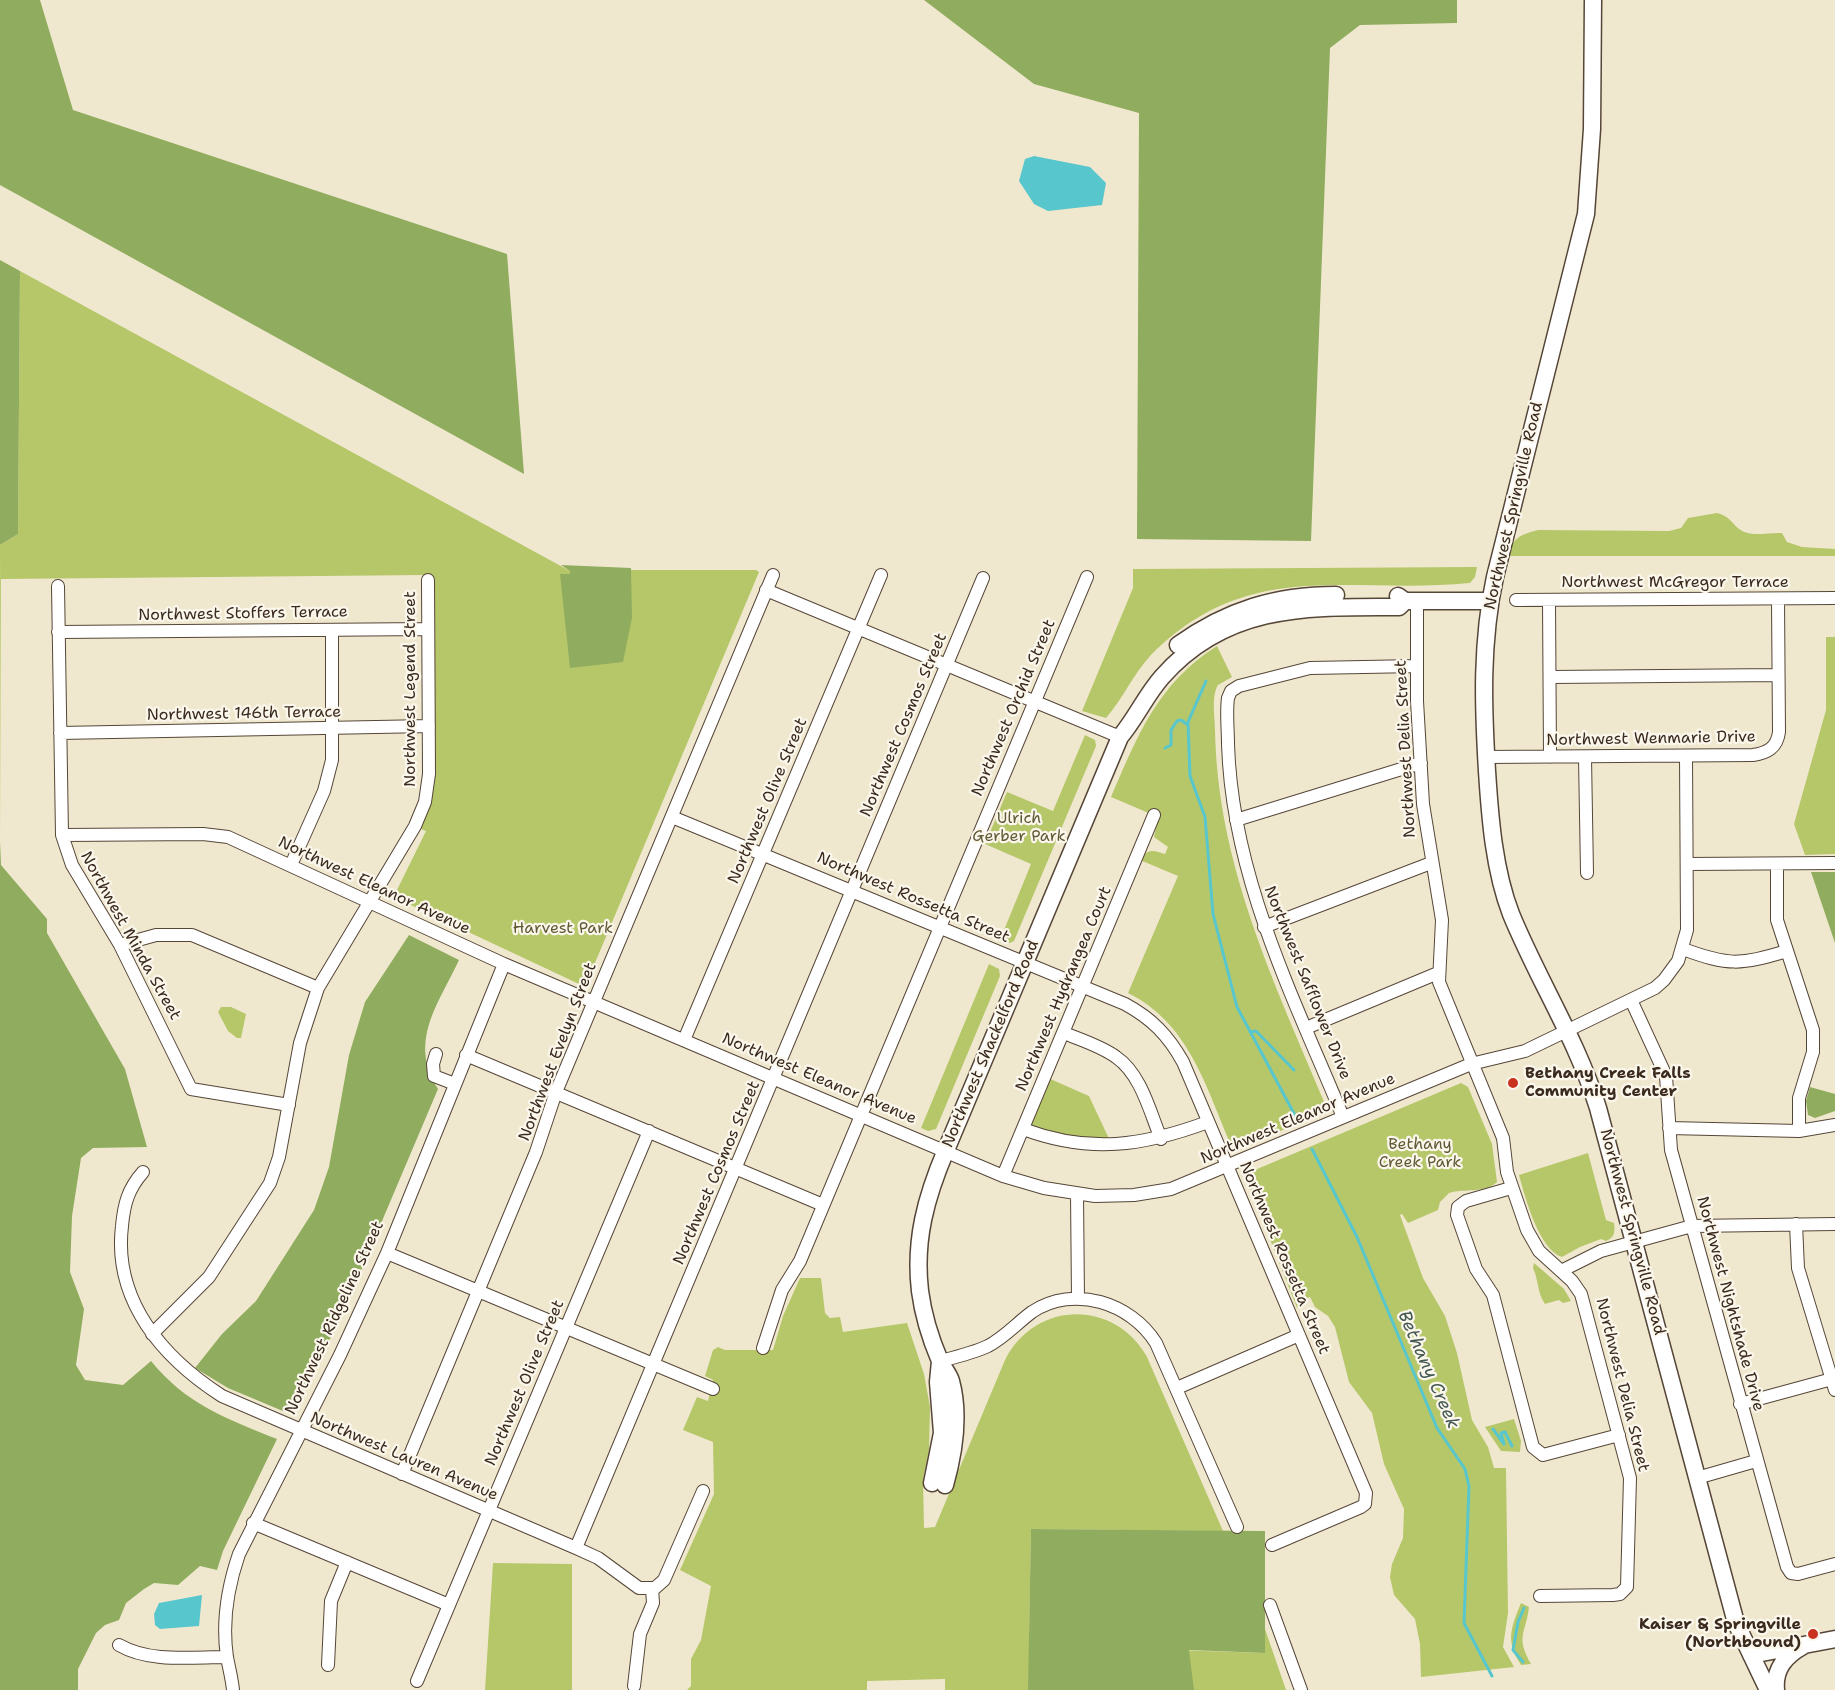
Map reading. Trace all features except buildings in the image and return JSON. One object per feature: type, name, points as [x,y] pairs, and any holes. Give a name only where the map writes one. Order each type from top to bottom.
[{"type":"street","name":"Northwest Springville Road","points":[[1593,0],[1592,129],[1586,214],[1490,601],[1483,675],[1491,818],[1507,901],[1529,955],[1567,1030],[1598,1108],[1736,1623],[1768,1690]]},
{"type":"street","name":"Northwest Evelyn Street","points":[[402,1474],[536,1152],[556,1092],[772,575]]},
{"type":"street","name":"Northwest Olive Street","points":[[684,1040],[881,575]]},
{"type":"street","name":"Northwest Orchid Street","points":[[763,1348],[782,1290],[799,1265],[1087,577]]},
{"type":"street","name":"Northwest Cosmos Street","points":[[576,1548],[983,578]]},
{"type":"street","name":"Northwest Legend Street","points":[[152,1334],[209,1276],[264,1197],[279,1157],[300,1043],[318,988],[415,826],[425,802],[429,774],[428,580]]},
{"type":"street","name":"Northwest Minda Street","points":[[57,586],[62,835],[72,865],[120,945],[191,1089],[289,1105]]},
{"type":"street","points":[[766,590],[1120,737]]},
{"type":"street","name":"Northwest Shackelford Road","points":[[939,1484],[952,1459],[954,1413],[950,1380],[940,1361],[920,1293],[919,1240],[928,1194],[1120,737],[1121,720],[1129,704],[1155,668],[1175,648],[1225,617],[1251,606],[1298,596],[1399,596],[1411,601],[1490,601]]},
{"type":"street","name":"Northwest McGregor Terrace","points":[[1515,600],[1835,598]]},
{"type":"street","name":"Northwest Wenmarie Drive","points":[[1486,757],[1753,755],[1767,752],[1773,747],[1779,732],[1778,599]]},
{"type":"street","points":[[1549,600],[1550,757]]},
{"type":"street","name":"Northwest Delia Street","points":[[1411,601],[1417,666],[1420,763],[1431,863],[1442,920],[1438,973],[1444,1001],[1503,1138],[1511,1188],[1532,1241],[1572,1281],[1585,1305],[1630,1478],[1627,1587],[1620,1594],[1613,1595],[1540,1596]]},
{"type":"street","name":"Northwest Stoffers Terrace","points":[[58,632],[428,629]]},
{"type":"street","points":[[291,865],[329,778],[332,729],[332,630]]},
{"type":"street","name":"Northwest Safflower Drive","points":[[1343,1118],[1264,927],[1246,871],[1229,768],[1227,704],[1231,691],[1310,668],[1417,666]]},
{"type":"street","points":[[1551,677],[1778,675]]},
{"type":"street","name":"Northwest 146th Terrace","points":[[60,733],[429,726]]},
{"type":"street","points":[[1686,756],[1687,930],[1683,949],[1710,958],[1736,963],[1754,961],[1787,951]]},
{"type":"street","points":[[1585,757],[1587,873]]},
{"type":"street","points":[[1236,820],[1420,763]]},
{"type":"street","name":"Northwest Hydrangea Court","points":[[1002,1176],[1154,815]]},
{"type":"street","name":"Northwest Rossetta Street","points":[[672,817],[1125,1004],[1155,1023],[1179,1055],[1362,1480],[1366,1498],[1361,1507],[1272,1545]]},
{"type":"street","name":"Northwest Eleanor Avenue","points":[[62,835],[203,834],[228,837],[504,964],[946,1150],[1002,1176],[1044,1188],[1077,1194],[1114,1196],[1171,1189],[1471,1064],[1525,1051],[1630,1000],[1664,980],[1683,949]]},
{"type":"street","points":[[1264,927],[1431,863]]},
{"type":"street","points":[[1687,864],[1835,863]]},
{"type":"street","points":[[1777,865],[1776,911],[1812,1030],[1812,1052],[1799,1098],[1798,1131]]},
{"type":"street","points":[[120,945],[156,935],[192,935],[318,988]]},
{"type":"street","name":"Northwest Ridgeline Street","points":[[233,1690],[227,1657],[226,1612],[230,1582],[238,1554],[340,1355],[387,1253],[504,964]]},
{"type":"street","points":[[1306,1028],[1438,973]]},
{"type":"street","name":"Northwest Nightshade Drive","points":[[1630,1000],[1666,1076],[1670,1100],[1671,1150],[1787,1567],[1791,1573],[1798,1574],[1835,1564]]},
{"type":"street","points":[[1064,1033],[1108,1052],[1124,1063],[1137,1083],[1161,1139]]},
{"type":"street","points":[[436,1054],[433,1064],[434,1076],[455,1084]]},
{"type":"street","points":[[466,1054],[823,1205]]},
{"type":"street","points":[[1023,1129],[1068,1142],[1099,1146],[1161,1139],[1208,1122]]},
{"type":"street","points":[[1669,1128],[1798,1131],[1835,1125]]},
{"type":"street","name":"Northwest Olive Street","points":[[417,1681],[649,1131]]},
{"type":"street","name":"Northwest Lauren Avenue","points":[[143,1172],[131,1185],[126,1200],[121,1254],[136,1309],[152,1334],[180,1366],[222,1396],[576,1548],[609,1566],[635,1586],[651,1589]]},
{"type":"street","points":[[1511,1188],[1466,1201],[1458,1207],[1457,1215],[1476,1269],[1493,1295],[1533,1447],[1543,1455],[1619,1435]]},
{"type":"street","points":[[1077,1194],[1078,1299]]},
{"type":"street","points":[[1740,1404],[1833,1385],[1798,1268],[1796,1224]]},
{"type":"street","points":[[1561,1271],[1601,1251],[1692,1226],[1835,1224]]},
{"type":"street","points":[[387,1253],[713,1389]]},
{"type":"street","points":[[940,1361],[990,1345],[1033,1312],[1046,1305],[1078,1299],[1111,1305],[1140,1323],[1156,1343],[1237,1527]]},
{"type":"street","points":[[1177,1388],[1299,1335]]},
{"type":"street","points":[[1697,1478],[1756,1461]]},
{"type":"street","points":[[634,1686],[640,1634],[653,1604],[651,1589],[664,1580],[704,1491]]},
{"type":"street","points":[[253,1523],[449,1605]]},
{"type":"street","points":[[328,1665],[329,1608],[347,1562]]},
{"type":"street","points":[[1270,1605],[1301,1690]]},
{"type":"street","points":[[1750,1655],[1835,1639]]},
{"type":"street","points":[[1776,1690],[1777,1670],[1794,1651],[1806,1644]]},
{"type":"street","points":[[119,1645],[137,1653],[153,1656],[227,1657]]},
{"type":"green space","points":[[0,0],[40,0],[73,110],[507,254],[524,474],[0,185]]},
{"type":"green space","points":[[924,0],[1457,0],[1457,23],[1360,25],[1330,48],[1311,541],[1137,539],[1139,113],[1034,84]]},
{"type":"green space","points":[[0,260],[20,271],[18,534],[0,545]]},
{"type":"green space","name":"Harvest Park","points":[[20,271],[570,571],[630,573],[630,570],[756,570],[759,572],[587,982],[579,984],[396,898],[396,892],[426,831],[414,826],[423,804],[427,575],[1,579],[1,843],[0,545],[18,534]]},
{"type":"green space","points":[[1717,513],[1727,517],[1744,532],[1782,533],[1787,542],[1802,547],[1835,549],[1835,556],[1507,556],[1518,538],[1538,530],[1669,531],[1681,528],[1688,518]]},
{"type":"green space","points":[[561,565],[631,568],[632,618],[623,662],[570,668],[560,574],[570,574],[570,571]]},
{"type":"green space","points":[[1477,567],[1475,577],[1470,583],[1302,586],[1263,592],[1225,604],[1188,624],[1151,655],[1106,718],[1082,711],[1133,588],[1133,569]]},
{"type":"green space","points":[[1826,637],[1835,637],[1835,854],[1805,855],[1794,824],[1826,710]]},
{"type":"green space","points":[[1217,646],[1232,677],[1218,685],[1214,701],[1218,779],[1226,828],[1252,923],[1287,1015],[1326,1106],[1323,1113],[1238,1149],[1231,1145],[1204,1079],[1181,1039],[1149,1006],[1128,993],[1178,876],[1140,860],[1145,853],[1151,851],[1165,854],[1168,847],[1154,837],[1158,817],[1111,797],[1141,732],[1164,694],[1196,661]]},
{"type":"green space","name":"Ulrich Gerber Park","points":[[1085,735],[1095,740],[1096,746],[1014,941],[1010,943],[1000,940],[1031,864],[985,844],[1007,792],[1053,811]]},
{"type":"green space","points":[[0,841],[1,865],[47,919],[47,933],[125,1069],[147,1147],[93,1148],[81,1158],[72,1216],[70,1272],[84,1309],[76,1365],[85,1380],[123,1385],[151,1361],[164,1376],[193,1399],[224,1416],[277,1439],[223,1551],[217,1570],[200,1566],[178,1585],[154,1583],[126,1603],[119,1620],[105,1625],[96,1633],[78,1669],[78,1690],[0,1690]]},
{"type":"green space","points":[[1811,872],[1835,872],[1835,943]]},
{"type":"green space","points":[[409,935],[459,960],[435,1008],[426,1039],[429,1072],[438,1089],[340,1320],[290,1414],[228,1388],[195,1368],[222,1334],[256,1301],[314,1210],[329,1167],[349,1055],[365,1002]]},
{"type":"green space","points":[[989,964],[999,969],[1000,976],[936,1129],[928,1131],[921,1128]]},
{"type":"green space","points":[[221,1007],[231,1007],[246,1014],[241,1038],[237,1038],[228,1031],[218,1012]]},
{"type":"green space","points":[[1048,1078],[1089,1096],[1111,1143],[1091,1143],[1030,1126]]},
{"type":"green space","name":"Bethany Creek Park","points":[[1461,1083],[1468,1087],[1492,1144],[1497,1182],[1487,1188],[1449,1193],[1440,1202],[1438,1210],[1408,1223],[1402,1214],[1400,1215],[1423,1278],[1445,1316],[1457,1353],[1472,1420],[1488,1447],[1494,1468],[1506,1468],[1508,1613],[1503,1647],[1514,1667],[1421,1677],[1420,1644],[1415,1619],[1394,1595],[1390,1577],[1392,1564],[1403,1538],[1404,1509],[1384,1464],[1372,1413],[1349,1382],[1335,1327],[1328,1316],[1315,1307],[1310,1297],[1299,1301],[1301,1306],[1297,1308],[1246,1178],[1250,1172]]},
{"type":"green space","points":[[1810,1087],[1835,1094],[1835,1111],[1815,1118],[1808,1115],[1806,1101]]},
{"type":"green space","points":[[1588,1153],[1606,1220],[1614,1223],[1614,1234],[1606,1241],[1601,1239],[1562,1257],[1546,1244],[1540,1234],[1529,1209],[1519,1175]]},
{"type":"green space","points":[[1534,1263],[1564,1289],[1571,1301],[1563,1303],[1559,1300],[1545,1304],[1533,1268]]},
{"type":"green space","points":[[800,1278],[821,1278],[825,1313],[830,1318],[840,1317],[843,1332],[907,1323],[924,1374],[930,1407],[929,1450],[923,1479],[924,1528],[935,1527],[1005,1360],[1018,1340],[1035,1326],[1055,1317],[1075,1314],[1096,1317],[1116,1325],[1133,1338],[1147,1357],[1223,1531],[1031,1529],[1029,1645],[1264,1653],[1265,1629],[1286,1690],[945,1690],[945,1679],[867,1681],[867,1690],[687,1690],[691,1686],[691,1659],[701,1640],[711,1586],[680,1570],[714,1494],[713,1442],[683,1430],[697,1397],[708,1401],[713,1380],[705,1376],[713,1350],[718,1347],[725,1350],[773,1350],[783,1316]]},
{"type":"green space","points":[[1514,1419],[1521,1441],[1520,1452],[1501,1451],[1485,1427]]},
{"type":"green space","points":[[1031,1529],[1265,1531],[1265,1653],[1189,1650],[1194,1690],[1028,1690]]},
{"type":"green space","points":[[493,1563],[572,1564],[572,1690],[485,1690]]},
{"type":"green space","points":[[1521,1603],[1529,1607],[1523,1641],[1531,1664],[1521,1665],[1513,1649],[1511,1634]]},
{"type":"water","points":[[1034,156],[1090,167],[1106,183],[1102,205],[1048,211],[1034,204],[1019,181],[1025,159]]},
{"type":"water","points":[[202,1595],[199,1626],[160,1629],[155,1625],[154,1614],[159,1603]]},
{"type":"waterway","name":"Bethany Creek","points":[[1206,681],[1188,722],[1190,776],[1205,817],[1213,914],[1237,1007],[1298,1121]]},
{"type":"waterway","points":[[1165,748],[1171,745],[1171,730],[1177,721],[1181,720],[1188,725]]},
{"type":"waterway","points":[[1250,1032],[1256,1031],[1294,1070]]},
{"type":"waterway","name":"Bethany Creek","points":[[1312,1149],[1357,1237],[1437,1428],[1465,1469],[1469,1486],[1464,1623],[1492,1676]]},
{"type":"waterway","points":[[1493,1429],[1504,1444],[1501,1433],[1505,1432],[1512,1446]]},
{"type":"waterway","points":[[1523,1662],[1513,1650],[1518,1622],[1524,1608]]},
{"type":"place","name":"Bethany Creek Falls Community Center","points":[[1513,1083]]},
{"type":"place","name":"Kaiser & Springville (Northbound)","points":[[1813,1634]]}]
